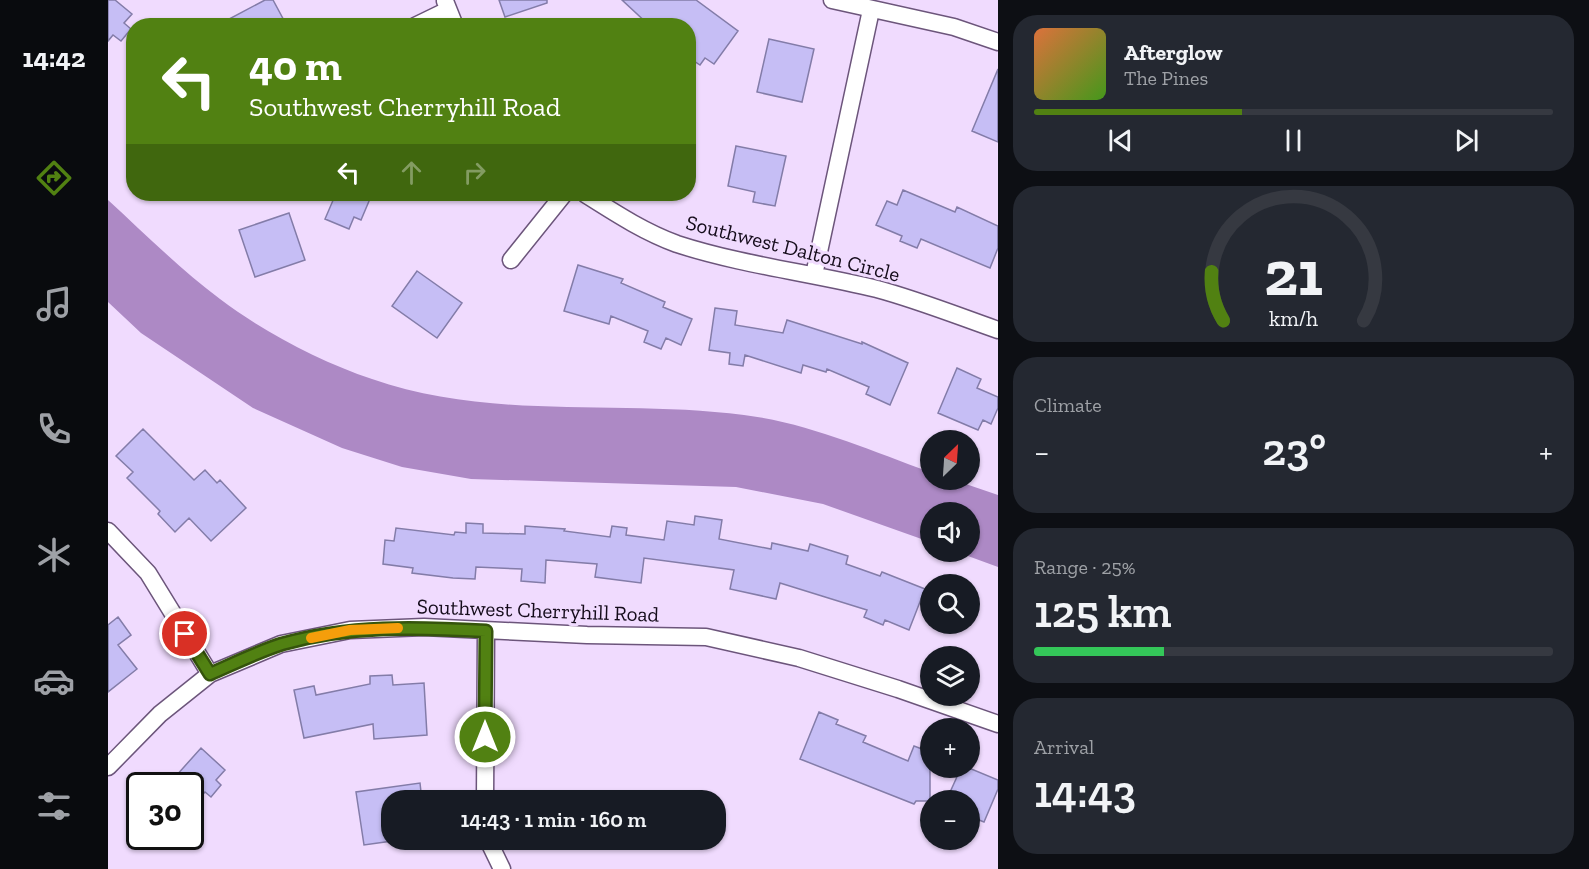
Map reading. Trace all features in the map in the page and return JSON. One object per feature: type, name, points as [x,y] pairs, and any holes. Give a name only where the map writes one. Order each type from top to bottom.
[{"type":"street","points":[[832,0],[954,27],[998,42]]},
{"type":"street","points":[[814,275],[872,10]]},
{"type":"street","points":[[434,18],[449,12]]},
{"type":"street","points":[[511,260],[558,201]]},
{"type":"street","name":"Southwest Dalton Circle","points":[[596,201],[651,233],[676,243],[767,266],[879,290],[998,330]]},
{"type":"street","points":[[108,531],[148,573],[210,674]]},
{"type":"street","name":"Southwest Cherryhill Road","points":[[108,768],[160,714],[210,674],[281,645],[350,630],[424,627],[486,631],[706,637],[799,658],[998,724]]},
{"type":"street","points":[[485,790],[486,631]]},
{"type":"street","points":[[493,850],[502,869]]},
{"type":"shaded area","points":[[108,200],[162,251],[236,311],[313,355],[372,379],[417,392],[510,405],[698,411],[768,419],[838,438],[920,468],[920,490],[980,489],[998,495],[998,567],[980,560],[980,502],[920,502],[920,538],[823,504],[736,487],[471,479],[402,467],[342,448],[253,408],[141,333],[108,302]]},
{"type":"building","points":[[108,0],[115,0],[132,14],[126,18],[124,23],[126,35],[121,41],[113,35],[108,41]]},
{"type":"building","points":[[265,0],[273,0],[283,18],[231,18]]},
{"type":"building","points":[[499,0],[547,0],[547,3],[505,17]]},
{"type":"building","points":[[622,0],[696,0],[738,31],[714,64],[705,58],[700,65],[696,62],[696,18],[641,18]]},
{"type":"building","points":[[769,39],[814,49],[802,102],[757,92]]},
{"type":"building","points":[[998,69],[998,142],[972,131]]},
{"type":"building","points":[[736,146],[786,156],[775,206],[753,202],[755,192],[728,186]]},
{"type":"building","points":[[903,190],[955,212],[957,207],[998,226],[998,248],[990,268],[921,239],[917,248],[900,241],[902,236],[876,225],[887,201],[897,205]]},
{"type":"building","points":[[333,201],[369,201],[361,220],[354,217],[349,229],[325,219]]},
{"type":"building","points":[[289,213],[305,260],[255,277],[239,230]]},
{"type":"building","points":[[578,265],[623,279],[621,283],[665,302],[663,307],[692,319],[681,345],[666,338],[661,349],[644,342],[648,331],[611,316],[609,324],[564,311]]},
{"type":"building","points":[[417,271],[462,303],[437,338],[392,306]]},
{"type":"building","points":[[715,308],[737,311],[735,325],[783,333],[787,320],[862,344],[862,342],[908,363],[890,405],[866,394],[869,387],[827,369],[826,372],[803,365],[801,373],[745,355],[743,366],[729,364],[730,353],[709,350]]},
{"type":"building","points":[[957,368],[981,379],[977,388],[998,397],[998,408],[991,424],[983,420],[978,430],[938,413]]},
{"type":"building","points":[[143,429],[194,480],[205,470],[217,483],[220,480],[246,508],[211,541],[189,518],[175,532],[158,514],[160,511],[127,478],[133,472],[116,456]]},
{"type":"building","points":[[695,516],[722,520],[719,539],[771,549],[772,543],[808,551],[810,544],[848,556],[846,564],[880,576],[882,572],[920,587],[920,602],[909,630],[885,620],[883,625],[864,617],[867,610],[780,583],[776,599],[730,589],[734,570],[644,558],[641,583],[595,577],[597,564],[546,560],[545,583],[521,581],[522,569],[476,567],[475,579],[412,573],[413,568],[383,564],[385,540],[394,541],[396,528],[454,535],[455,532],[466,533],[466,523],[483,524],[483,533],[525,534],[525,526],[565,529],[564,531],[610,537],[612,526],[627,528],[626,535],[664,540],[667,521],[694,525]]},
{"type":"building","points":[[118,617],[131,635],[118,645],[137,669],[108,692],[108,625]]},
{"type":"building","points":[[392,675],[393,685],[424,683],[427,735],[374,739],[373,724],[304,738],[294,690],[314,686],[316,695],[370,684],[370,676]]},
{"type":"building","points":[[819,712],[838,720],[836,724],[866,736],[863,742],[908,761],[914,746],[920,748],[920,778],[930,778],[930,790],[920,790],[920,801],[914,804],[800,759]]},
{"type":"building","points":[[201,748],[225,770],[216,780],[221,785],[211,797],[204,793],[204,772],[180,772]]},
{"type":"building","points":[[980,773],[998,780],[998,789],[984,822],[980,820],[980,790],[951,790],[956,778],[980,778]]},
{"type":"building","points":[[420,783],[421,790],[381,790],[381,843],[364,845],[356,792]]},
{"type":"slow traffic","points":[[311,638],[350,630],[398,628]]},
{"type":"route","points":[[185,634],[210,674],[281,645],[350,630],[424,627],[486,631],[485,737]]}]
